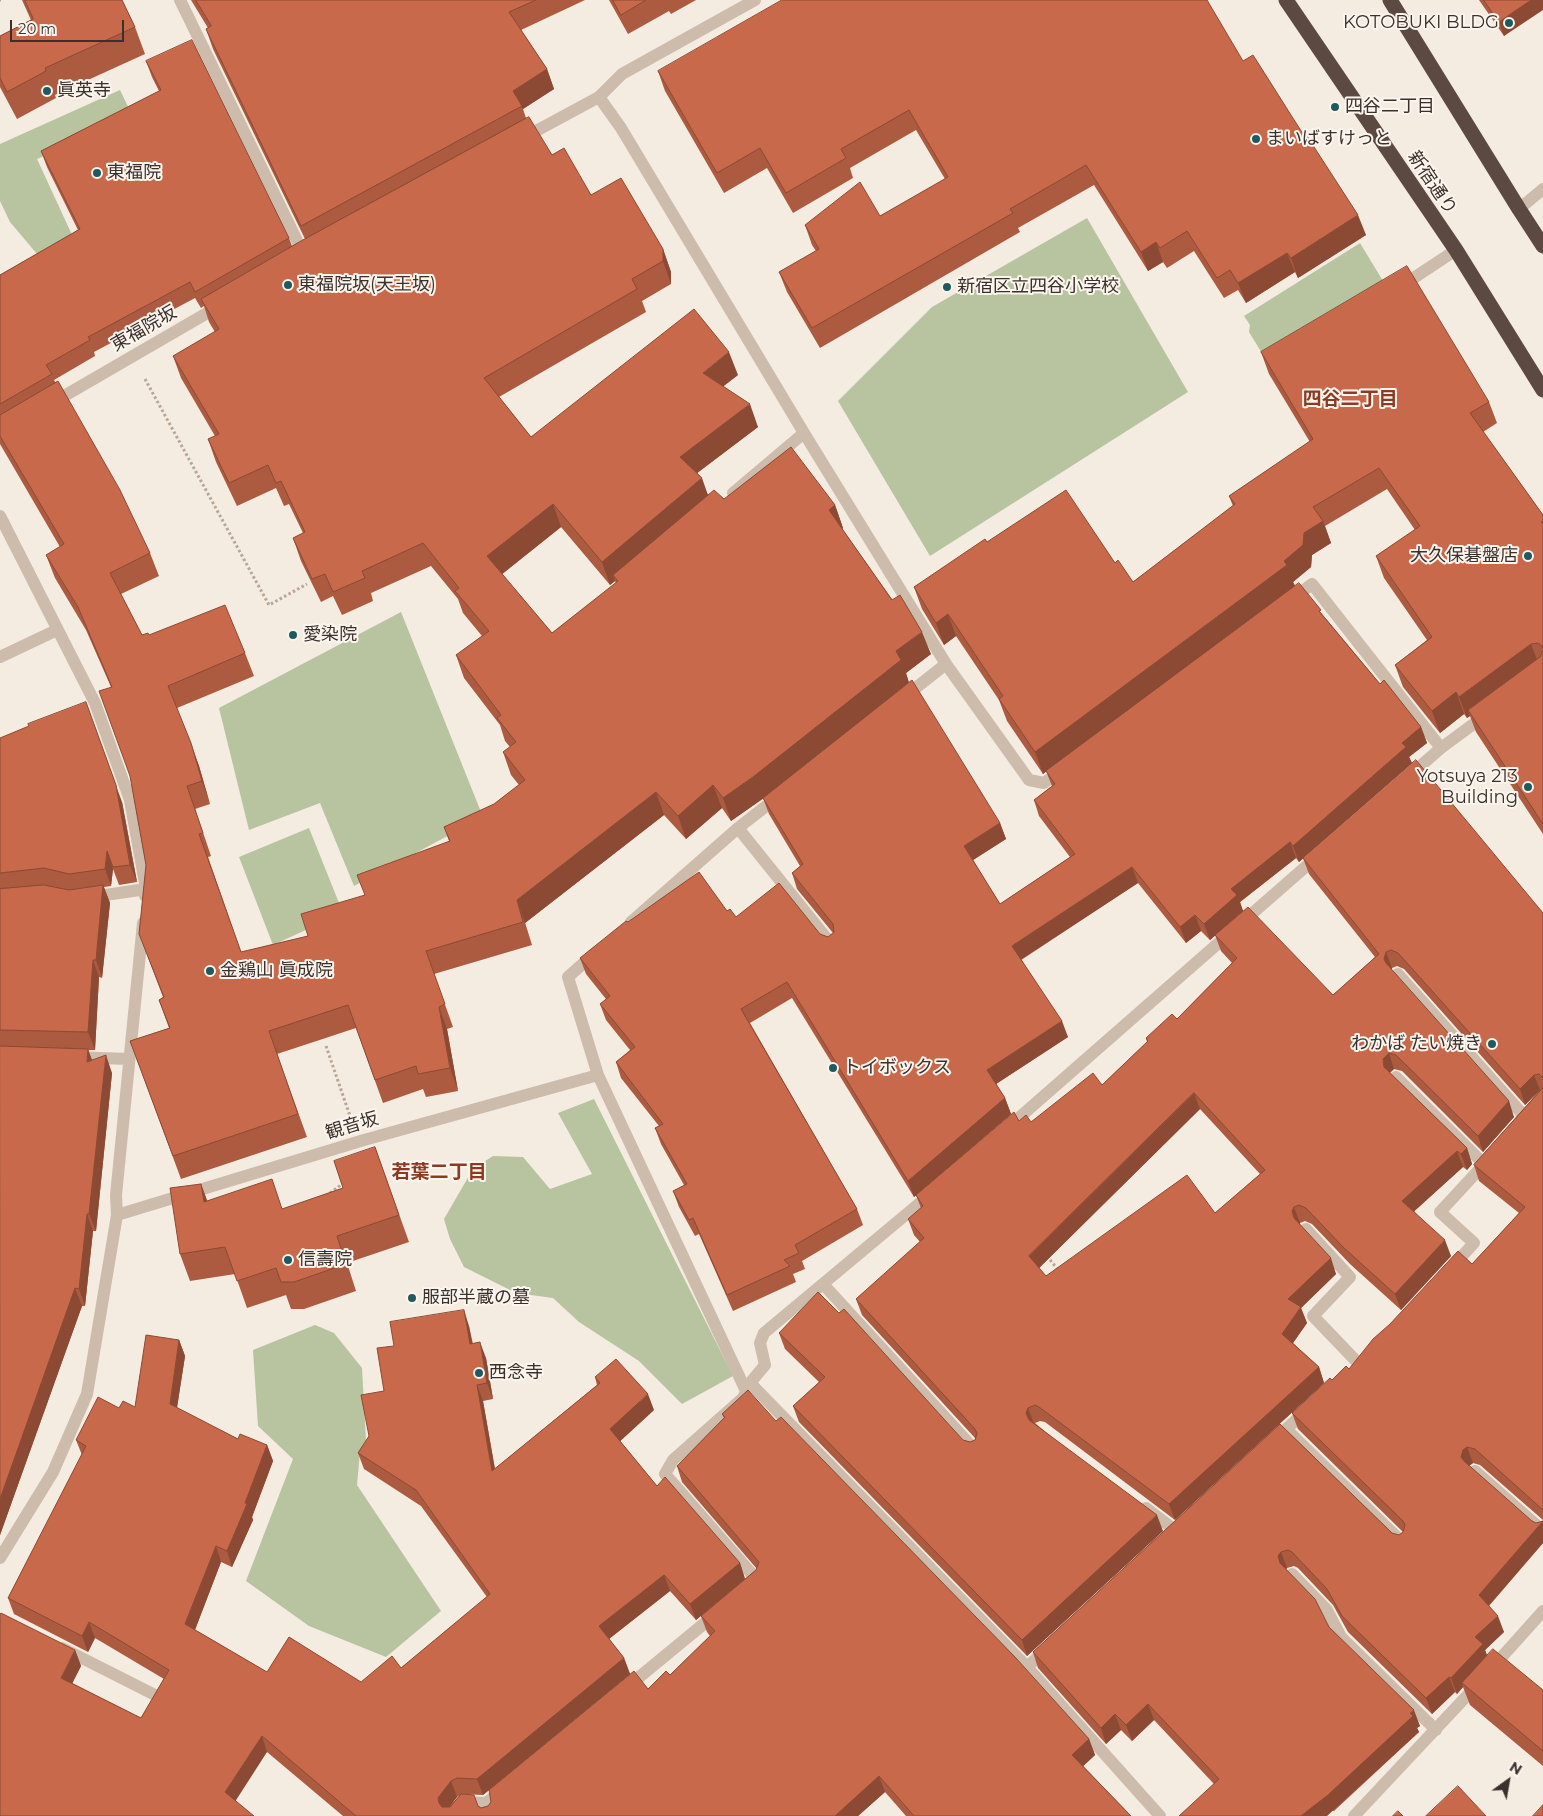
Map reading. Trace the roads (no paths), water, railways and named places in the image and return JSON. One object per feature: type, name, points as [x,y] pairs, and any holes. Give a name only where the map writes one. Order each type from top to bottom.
[{"type":"highway","name":"新宿通り","points":[[1286,0],[1456,250],[1543,390]]},
{"type":"highway","points":[[1390,0],[1543,246]]},
{"type":"street","points":[[180,0],[305,257]]},
{"type":"street","points":[[513,144],[599,97],[622,74],[755,0]]},
{"type":"street","points":[[599,97],[621,128],[804,433],[946,664],[1029,780],[1044,783],[1075,760]]},
{"type":"street","points":[[1519,209],[1543,189]]},
{"type":"street","points":[[1391,292],[1456,250]]},
{"type":"street","name":"東福院坂","points":[[41,409],[229,300]]},
{"type":"street","points":[[721,503],[804,433]]},
{"type":"street","points":[[0,516],[95,703],[130,800],[146,889],[128,1059],[116,1195],[117,1215],[87,1394],[53,1472],[0,1558]]},
{"type":"street","points":[[1281,608],[1312,584],[1441,748]]},
{"type":"street","points":[[0,658],[57,630]]},
{"type":"street","points":[[892,706],[946,664]]},
{"type":"street","points":[[1396,788],[1441,748],[1496,707]]},
{"type":"street","points":[[620,932],[738,828],[792,786]]},
{"type":"street","points":[[738,828],[832,945]]},
{"type":"street","points":[[998,1137],[1328,847]]},
{"type":"street","points":[[84,898],[146,889]]},
{"type":"street","points":[[605,944],[568,977],[598,1075],[748,1387],[1027,1667],[1160,1816]]},
{"type":"street","points":[[1398,974],[1525,1117]]},
{"type":"street","points":[[59,1057],[128,1059]]},
{"type":"street","name":"観音坂","points":[[117,1215],[364,1140],[598,1075]]},
{"type":"street","points":[[1396,1076],[1484,1164]]},
{"type":"street","points":[[1442,1278],[1474,1244],[1440,1212],[1496,1151]]},
{"type":"street","points":[[742,1593],[757,1580],[665,1474],[673,1460],[743,1398],[748,1387],[765,1365],[760,1343],[764,1333],[944,1182]]},
{"type":"street","points":[[1306,1229],[1350,1278],[1313,1316],[1358,1363]]},
{"type":"street","points":[[823,1284],[975,1450]]},
{"type":"street","points":[[1265,1448],[1315,1403]]},
{"type":"street","points":[[1286,1429],[1402,1543]]},
{"type":"street","points":[[1475,1471],[1543,1531]]},
{"type":"street","points":[[1136,1501],[1176,1531]]},
{"type":"street","points":[[1292,1574],[1327,1610],[1341,1637],[1436,1730]]},
{"type":"street","points":[[614,1698],[727,1605]]},
{"type":"street","points":[[1354,1816],[1436,1730],[1543,1611]]},
{"type":"street","points":[[1027,1667],[1055,1641]]},
{"type":"street","points":[[53,1643],[159,1697]]},
{"type":"street","points":[[452,1816],[463,1802],[487,1810],[516,1778]]},
{"type":"place","name":"KOTOBUKI BLDG","points":[[1509,23]]},
{"type":"place","name":"眞英寺","points":[[47,91]]},
{"type":"place","name":"四谷二丁目","points":[[1335,107]]},
{"type":"place","name":"まいばすけっと","points":[[1256,139]]},
{"type":"place","name":"東福院","points":[[97,173]]},
{"type":"place","name":"東福院坂(天王坂)","points":[[288,285]]},
{"type":"place","name":"新宿区立四谷小学校","points":[[947,287]]},
{"type":"place","name":"大久保碁盤店","points":[[1528,556]]},
{"type":"place","name":"愛染院","points":[[293,635]]},
{"type":"place","name":"Yotsuya 213 Building","points":[[1528,787]]},
{"type":"place","name":"金鶏山 眞成院","points":[[210,971]]},
{"type":"place","name":"わかば たい焼き","points":[[1492,1044]]},
{"type":"place","name":"トイボックス","points":[[833,1068]]},
{"type":"place","name":"信壽院","points":[[288,1260]]},
{"type":"place","name":"服部半蔵の墓","points":[[412,1298]]},
{"type":"place","name":"西念寺","points":[[479,1373]]},
{"type":"district","name":"四谷二丁目","points":[[1350,399]]},
{"type":"district","name":"若葉二丁目","points":[[439,1172]]}]
